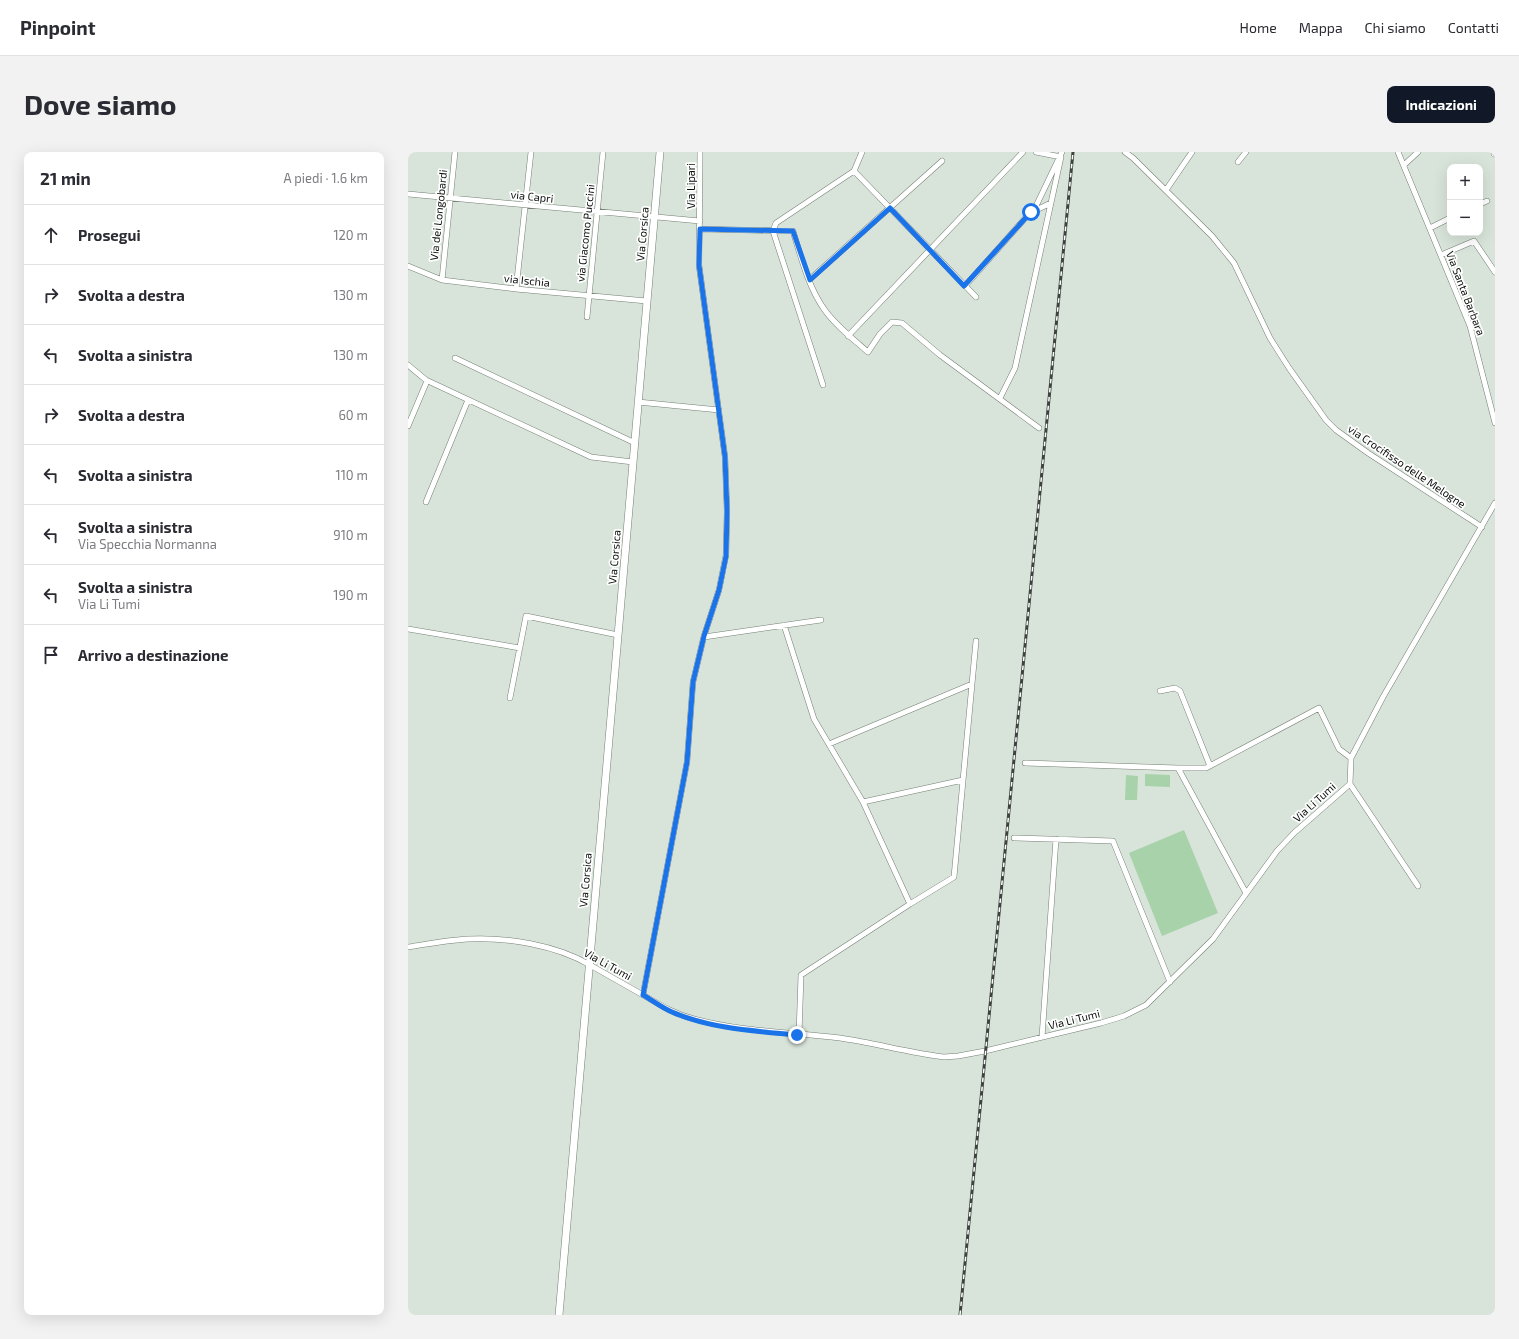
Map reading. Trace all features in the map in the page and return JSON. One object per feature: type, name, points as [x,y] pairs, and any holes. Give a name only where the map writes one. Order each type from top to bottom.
[{"type":"main road","name":"Via Corsica","points":[[559,1315],[660,152]]},
{"type":"street","name":"Via dei Longobardi","points":[[442,280],[455,152]]},
{"type":"street","points":[[516,289],[531,152]]},
{"type":"street","name":"via Giacomo Puccini","points":[[587,317],[603,152]]},
{"type":"street","name":"Via Lipari","points":[[643,995],[687,762],[693,682],[704,637],[719,590],[726,556],[726,472],[699,265],[700,152]]},
{"type":"street","points":[[823,385],[773,231],[776,223],[854,170],[862,152]]},
{"type":"street","points":[[848,336],[1023,152]]},
{"type":"street","points":[[1036,152],[1062,154]]},
{"type":"street","name":"via Crocifisso delle Melogne","points":[[1124,152],[1166,190],[1212,236],[1234,263],[1270,338],[1286,364],[1326,420],[1336,430],[1368,453],[1482,527]]},
{"type":"street","points":[[1166,190],[1192,152]]},
{"type":"street","points":[[1238,162],[1246,152]]},
{"type":"street","name":"Via Santa Barbara","points":[[1398,152],[1470,326],[1495,423]]},
{"type":"street","points":[[1404,165],[1418,152]]},
{"type":"street","points":[[964,286],[1036,206],[1062,154]]},
{"type":"street","points":[[1000,398],[1015,368],[1062,154]]},
{"type":"street","points":[[810,280],[942,161]]},
{"type":"street","points":[[854,170],[976,297]]},
{"type":"street","name":"via Capri","points":[[408,194],[654,218],[700,221]]},
{"type":"street","points":[[1483,203],[1487,201]]},
{"type":"street","points":[[1031,212],[1051,204]]},
{"type":"street","points":[[1430,228],[1447,220]]},
{"type":"street","points":[[700,229],[793,231],[810,280],[824,308],[848,336],[868,352],[880,334],[892,322],[902,323],[940,355],[1039,428]]},
{"type":"street","points":[[1441,255],[1474,241],[1495,272]]},
{"type":"street","name":"via Ischia","points":[[408,266],[442,280],[516,289],[647,301]]},
{"type":"street","points":[[455,358],[635,443]]},
{"type":"street","points":[[408,365],[427,381],[591,457],[633,462]]},
{"type":"street","points":[[408,426],[427,381]]},
{"type":"street","points":[[426,502],[468,400]]},
{"type":"street","points":[[638,402],[719,410]]},
{"type":"street","name":"Via Li Tumi","points":[[408,947],[467,939],[500,940],[552,949],[566,953],[589,964],[672,1012],[710,1024],[798,1035],[841,1038],[944,1057],[985,1051],[1124,1016],[1146,1005],[1213,939],[1277,851],[1294,833],[1350,784],[1351,758],[1383,697],[1495,503]]},
{"type":"street","points":[[510,698],[526,616],[618,635]]},
{"type":"street","points":[[704,637],[821,620]]},
{"type":"street","points":[[784,625],[814,718],[863,802],[910,904]]},
{"type":"street","points":[[408,629],[520,648]]},
{"type":"street","points":[[798,1035],[801,975],[954,877],[976,641]]},
{"type":"street","points":[[829,744],[972,684]]},
{"type":"street","points":[[1160,691],[1175,688],[1180,691],[1210,766]]},
{"type":"street","points":[[1025,763],[1206,768],[1319,708],[1339,749],[1351,758]]},
{"type":"street","points":[[1178,768],[1246,893]]},
{"type":"street","points":[[863,802],[963,780]]},
{"type":"street","points":[[1350,784],[1418,886]]},
{"type":"street","points":[[1014,838],[1113,840],[1170,982]]},
{"type":"street","points":[[1042,1037],[1056,839]]},
{"type":"green space","points":[[1145,774],[1170,775],[1170,787],[1145,786]]},
{"type":"green space","points":[[1126,775],[1138,776],[1137,800],[1125,800]]},
{"type":"green space","points":[[1184,830],[1218,913],[1162,936],[1129,853]]},
{"type":"railway","points":[[960,1315],[1073,152]]},
{"type":"route","points":[[797,1035],[710,1024],[672,1012],[643,995],[687,762],[693,682],[704,636],[719,590],[726,556],[727,511],[725,457],[699,265],[700,229],[793,231],[810,280],[890,208],[964,286],[1031,212]]}]
